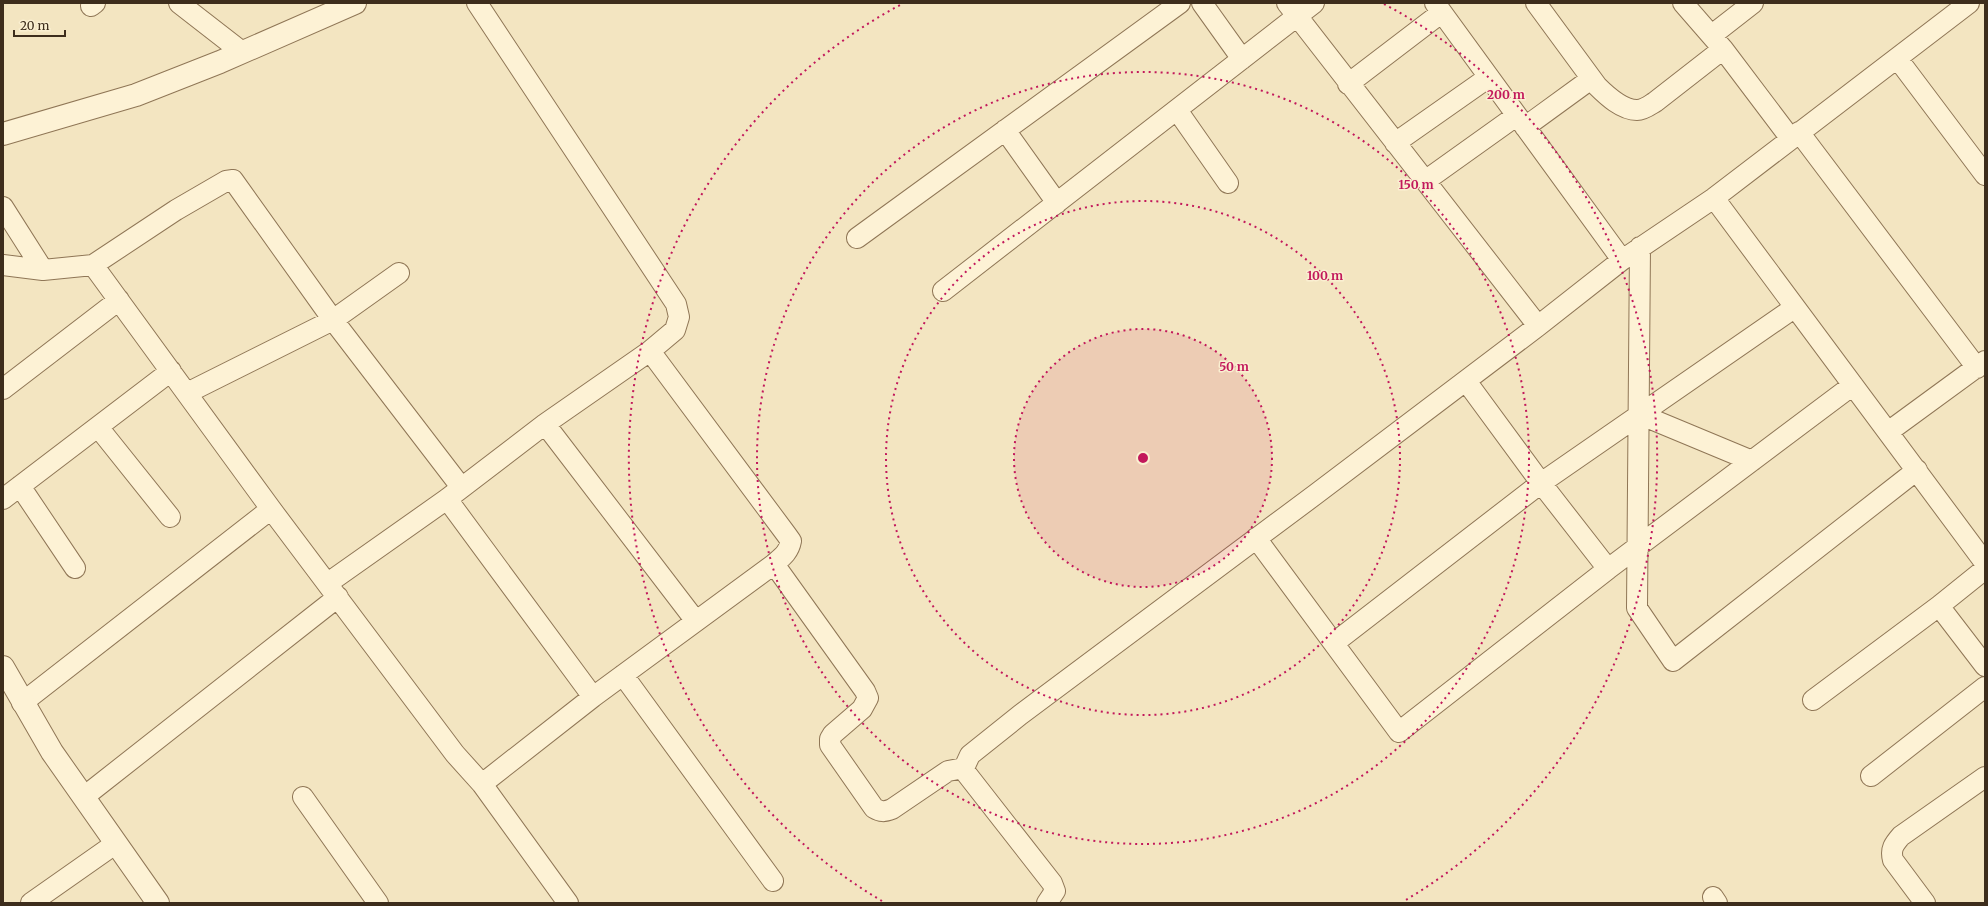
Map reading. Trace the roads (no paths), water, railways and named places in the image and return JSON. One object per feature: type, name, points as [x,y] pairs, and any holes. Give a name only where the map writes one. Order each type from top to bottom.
[{"type":"street","points":[[179,3],[242,52]]},
{"type":"street","points":[[3,134],[136,95],[242,52],[327,8],[355,3]]},
{"type":"street","points":[[85,796],[333,590],[454,493],[545,424],[650,351],[676,330],[679,317],[676,304],[476,3]]},
{"type":"street","points":[[856,238],[1180,3]]},
{"type":"street","points":[[1202,3],[1242,59]]},
{"type":"street","points":[[943,291],[1242,59],[1292,10],[1314,3]]},
{"type":"street","points":[[1536,3],[1591,79],[1605,94],[1624,106],[1637,110],[1645,108],[1655,102],[1717,42],[1753,3]]},
{"type":"street","points":[[1683,3],[1795,135],[1981,365],[1888,432]]},
{"type":"street","points":[[1047,903],[1055,891],[1052,883],[966,773],[964,768],[970,755],[1020,715],[1466,381],[1622,260],[1714,198],[1969,3]]},
{"type":"street","points":[[1348,84],[1438,8],[1622,260]]},
{"type":"street","points":[[1292,10],[1348,84],[1538,326]]},
{"type":"street","points":[[1898,58],[1985,175]]},
{"type":"street","points":[[1394,143],[1489,77]]},
{"type":"street","points":[[1425,182],[1520,121],[1591,79]]},
{"type":"street","points":[[1176,110],[1228,183]]},
{"type":"street","points":[[1005,130],[1057,203]]},
{"type":"street","points":[[3,265],[43,270],[93,265],[176,210],[226,181],[233,180],[454,493],[593,697]]},
{"type":"street","points":[[1714,198],[1794,308],[1917,470],[1985,563]]},
{"type":"street","points":[[3,207],[43,270]]},
{"type":"street","points":[[1640,247],[1637,608],[1673,662],[1917,470]]},
{"type":"street","points":[[93,265],[271,509],[455,754],[482,784],[560,900]]},
{"type":"street","points":[[187,393],[333,320],[399,273]]},
{"type":"street","points":[[3,389],[119,300]]},
{"type":"street","points":[[1334,643],[1541,483],[1794,308]]},
{"type":"street","points":[[482,784],[593,697],[695,620],[774,564],[785,554],[791,541],[650,351]]},
{"type":"street","points":[[3,499],[171,371]]},
{"type":"street","points":[[1466,381],[1541,483],[1608,569]]},
{"type":"street","points":[[1256,538],[1399,732],[1608,569],[1638,548],[1853,385]]},
{"type":"street","points":[[1639,414],[1752,461]]},
{"type":"street","points":[[545,424],[695,620]]},
{"type":"street","points":[[98,427],[170,517]]},
{"type":"street","points":[[20,486],[75,568]]},
{"type":"street","points":[[22,703],[271,509]]},
{"type":"street","points":[[774,564],[865,691],[868,698],[862,709],[833,734],[830,739],[830,745],[874,808],[879,811],[892,809],[948,771],[964,768]]},
{"type":"street","points":[[1813,700],[1939,606],[1985,569]]},
{"type":"street","points":[[1939,606],[1985,666]]},
{"type":"street","points":[[3,667],[22,703],[52,752],[85,796],[115,844],[158,903]]},
{"type":"street","points":[[623,675],[773,881]]},
{"type":"street","points":[[1871,776],[1985,688]]},
{"type":"street","points":[[1925,903],[1893,860],[1891,852],[1894,844],[1901,836],[1985,777]]},
{"type":"street","points":[[303,797],[378,903]]},
{"type":"street","points":[[31,903],[115,844]]}]
